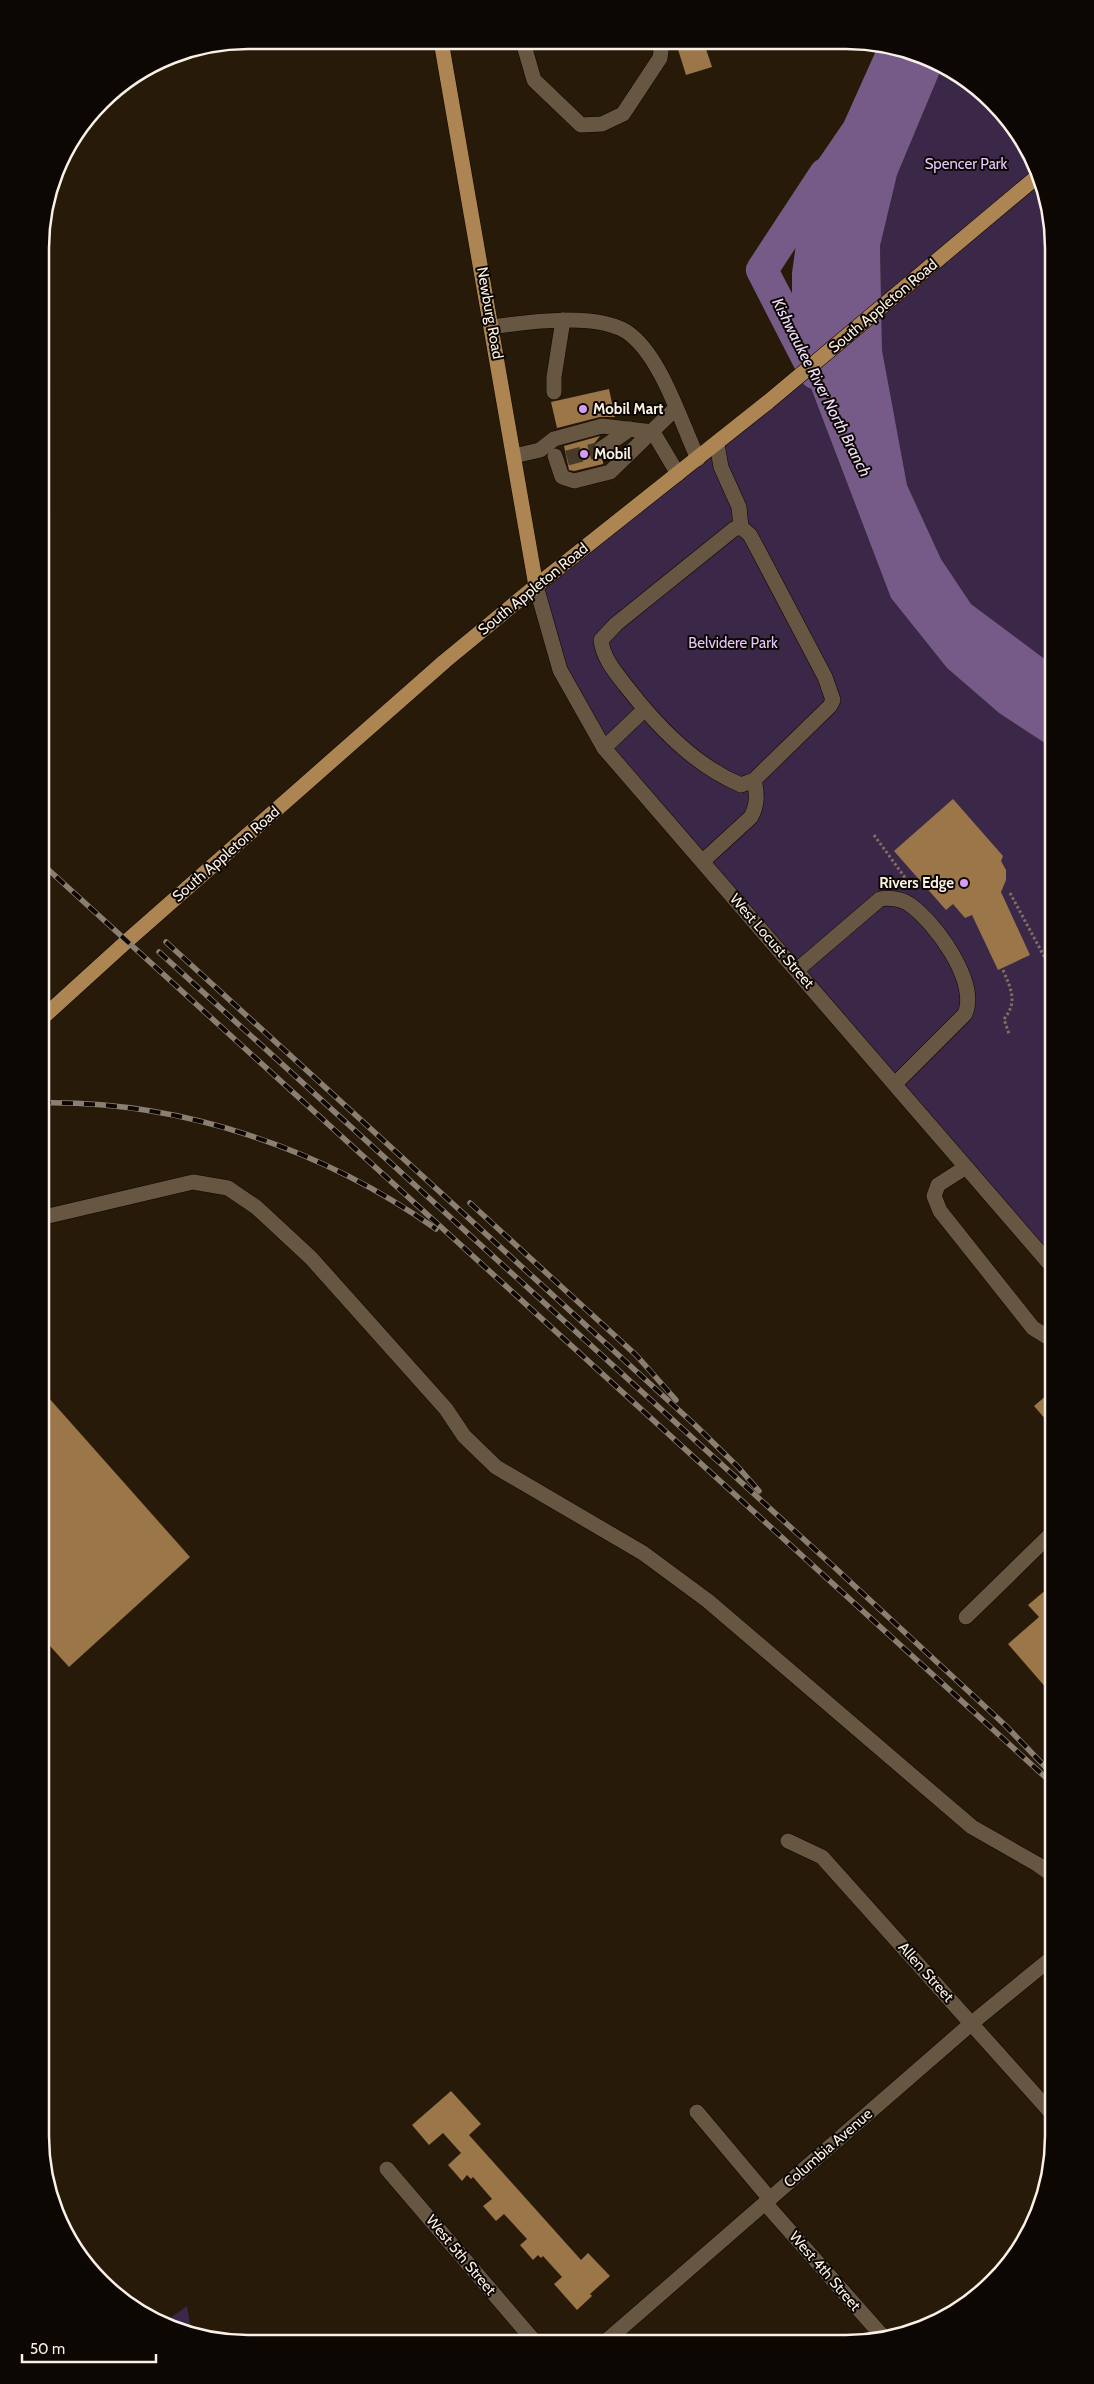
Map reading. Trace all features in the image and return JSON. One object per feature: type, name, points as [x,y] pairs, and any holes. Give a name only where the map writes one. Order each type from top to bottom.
[{"type":"main road","name":"Newburg Road","points":[[442,49],[536,586]]},
{"type":"main road","name":"South Appleton Road","points":[[49,1012],[430,674],[536,586],[717,444],[1033,179]]},
{"type":"street","points":[[525,49],[534,80],[581,125],[602,124],[623,114],[660,58],[661,49]]},
{"type":"street","points":[[492,327],[531,321],[563,320],[593,322],[629,333],[641,344],[669,391],[698,458]]},
{"type":"street","points":[[554,392],[554,377],[563,320]]},
{"type":"street","points":[[540,450],[561,457],[562,477],[574,481],[610,472],[676,408]]},
{"type":"street","points":[[514,456],[540,450],[554,439],[602,426],[653,432]]},
{"type":"street","points":[[602,449],[630,429]]},
{"type":"street","points":[[653,432],[678,474]]},
{"type":"street","points":[[717,444],[721,467],[739,507],[741,527],[750,535],[757,548],[825,677],[833,700],[830,706],[754,780],[741,785],[724,778],[664,732],[644,710],[606,658],[601,640],[605,634],[631,612],[734,529],[741,527]]},
{"type":"street","name":"West Locust Street","points":[[536,586],[560,670],[604,748],[1045,1258]]},
{"type":"street","points":[[604,748],[644,710]]},
{"type":"street","points":[[703,861],[751,817],[755,810],[757,794],[754,780]]},
{"type":"street","points":[[796,970],[880,899],[887,898],[908,903],[920,914],[950,950],[963,975],[968,991],[969,1005],[965,1014],[951,1030],[895,1084]]},
{"type":"street","points":[[966,1166],[938,1185],[934,1196],[940,1211],[1033,1328],[1045,1335]]},
{"type":"street","points":[[49,1216],[193,1182],[228,1188],[256,1207],[311,1258],[446,1409],[464,1436],[496,1467],[643,1553],[708,1601],[972,1827],[1045,1870]]},
{"type":"street","points":[[966,1617],[1045,1540]]},
{"type":"street","name":"Allen Street","points":[[788,1841],[822,1856],[1045,2106]]},
{"type":"street","name":"Columbia Avenue","points":[[612,2335],[972,2023],[1045,1963]]},
{"type":"street","name":"West 4th Street","points":[[697,2112],[768,2201],[879,2332]]},
{"type":"street","name":"West 5th Street","points":[[387,2169],[529,2335]]},
{"type":"path","points":[[874,835],[906,879],[921,893]]},
{"type":"path","points":[[1010,893],[1045,958]]},
{"type":"path","points":[[1003,970],[1012,991],[1013,1000],[1010,1012],[1004,1019],[1009,1034]]},
{"type":"green space","name":"Spencer Park","points":[[940,72],[957,82],[977,98],[996,117],[1019,148],[1035,184],[1044,222],[1045,235],[1045,659],[971,604],[941,559],[907,485],[882,350],[880,246],[897,175]]},
{"type":"green space","name":"Belvidere Park","points":[[806,375],[891,598],[947,668],[999,713],[1045,743],[1045,1259],[604,748],[560,670],[536,586]]},
{"type":"green space","points":[[187,2306],[191,2327],[184,2325],[169,2319]]},
{"type":"water","points":[[876,51],[910,59],[940,72],[897,175],[880,246],[882,350],[907,485],[941,559],[971,604],[1045,659],[1045,743],[999,713],[947,668],[891,598],[806,375],[792,321],[792,273],[805,179],[844,122]]},
{"type":"building","points":[[678,49],[706,49],[712,67],[686,75]]},
{"type":"building","name":"Mobil Mart","points":[[609,389],[615,417],[600,417],[557,428],[551,402]]},
{"type":"building","name":"Mobil","points":[[600,436],[593,445],[592,450],[597,457],[603,458],[603,464],[574,471],[569,470],[564,446]]},
{"type":"building","name":"Rivers Edge","points":[[953,799],[1003,856],[1001,861],[1006,870],[1006,880],[1001,892],[1030,955],[998,970],[972,915],[965,918],[953,904],[946,910],[894,851]]},
{"type":"building","points":[[1045,1397],[1045,1419],[1034,1406]]},
{"type":"building","points":[[49,1398],[190,1557],[69,1667],[49,1645]]},
{"type":"building","points":[[1045,1591],[1045,1687],[1008,1644],[1039,1617],[1028,1605]]},
{"type":"building","points":[[451,2091],[481,2124],[469,2135],[581,2260],[588,2253],[610,2276],[590,2294],[592,2296],[577,2310],[554,2284],[562,2277],[543,2256],[541,2258],[538,2255],[533,2260],[520,2245],[527,2239],[504,2214],[496,2221],[483,2206],[492,2199],[473,2177],[471,2179],[467,2175],[462,2181],[448,2165],[461,2153],[443,2133],[429,2145],[412,2125]]},
{"type":"waterway","name":"Kishwaukee River North Branch","points":[[815,373],[762,270],[825,174]]},
{"type":"tunnel","points":[[567,458],[601,449]]},
{"type":"railway","points":[[49,870],[1045,1777]]},
{"type":"railway","points":[[166,942],[694,1424],[738,1467],[759,1491]]},
{"type":"railway","points":[[159,952],[832,1565],[1006,1726],[1045,1767]]},
{"type":"railway","points":[[49,1103],[93,1104],[145,1110],[197,1120],[248,1135],[298,1153],[346,1175],[392,1200],[436,1229]]},
{"type":"railway","points":[[470,1203],[636,1355],[676,1400]]},
{"type":"place","name":"Mobil Mart","points":[[583,409]]},
{"type":"place","name":"Mobil","points":[[584,454]]},
{"type":"place","name":"Rivers Edge","points":[[964,883]]}]
